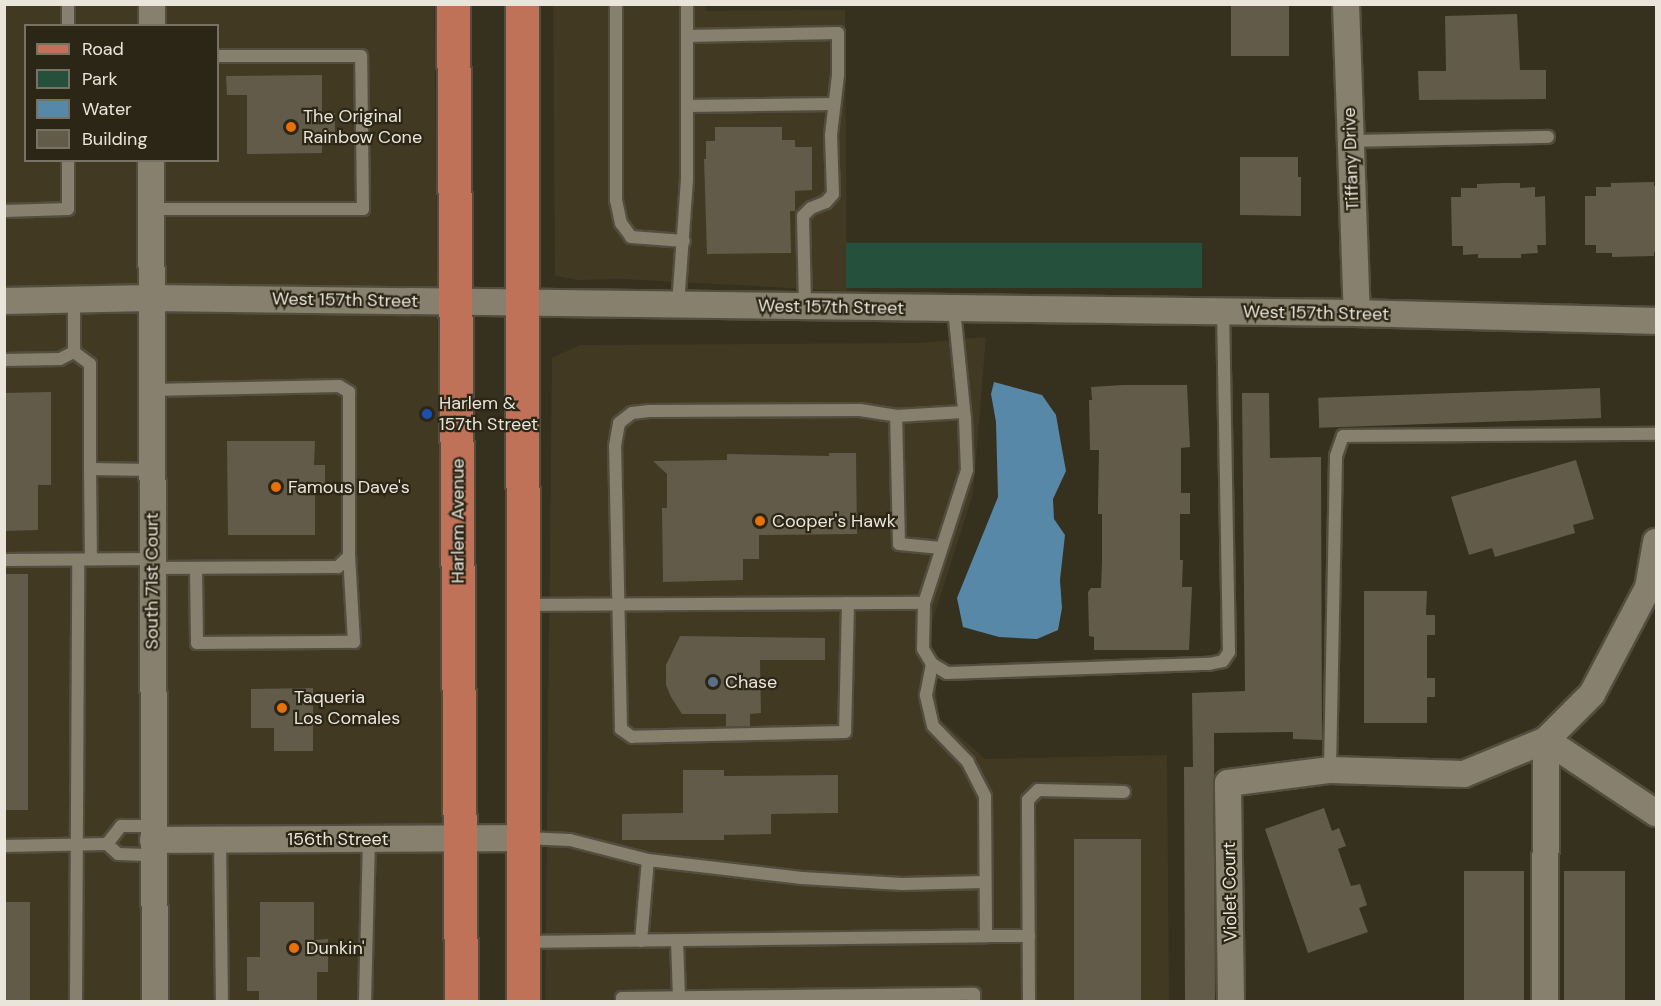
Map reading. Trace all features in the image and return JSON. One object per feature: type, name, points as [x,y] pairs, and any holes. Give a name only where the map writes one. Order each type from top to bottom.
[{"type":"main road","name":"Harlem Avenue","points":[[453,4],[461,1002]]},
{"type":"main road","points":[[522,4],[523,1002]]},
{"type":"street","points":[[152,4],[152,24]]},
{"type":"street","name":"Tiffany Drive","points":[[1346,4],[1357,313]]},
{"type":"street","name":"South 71st Court","points":[[152,162],[155,1002]]},
{"type":"street","name":"West 157th Street","points":[[4,301],[151,298],[1357,313],[1656,321]]},
{"type":"street","points":[[1330,770],[1464,774],[1546,740],[1592,694],[1652,590],[1656,542]]},
{"type":"street","points":[[1546,740],[1656,813]]},
{"type":"street","points":[[1545,1002],[1546,740]]},
{"type":"street","name":"Violet Court","points":[[1231,1002],[1228,783],[1330,770]]},
{"type":"street","name":"156th Street","points":[[153,841],[523,838]]},
{"type":"lane","points":[[68,4],[68,24]]},
{"type":"lane","points":[[616,4],[616,200],[621,223],[631,237],[684,241]]},
{"type":"lane","points":[[678,306],[679,271],[684,241],[687,4]]},
{"type":"lane","points":[[687,36],[838,33],[838,75],[833,104],[833,194],[826,202],[811,208],[803,216],[806,307]]},
{"type":"lane","points":[[152,209],[363,208],[361,56],[219,56]]},
{"type":"lane","points":[[687,106],[833,104]]},
{"type":"lane","points":[[1351,141],[1548,137]]},
{"type":"lane","points":[[4,211],[68,209],[68,162]]},
{"type":"lane","points":[[74,300],[74,352]]},
{"type":"lane","points":[[954,309],[967,470],[924,603],[923,650],[932,664],[947,673],[1209,664],[1223,661],[1229,652],[1223,312]]},
{"type":"lane","points":[[4,360],[60,359],[74,352]]},
{"type":"lane","points":[[74,352],[90,364],[90,469],[84,560],[77,846],[76,1002]]},
{"type":"lane","points":[[152,390],[339,386],[349,392],[349,556],[354,642],[197,643],[196,568]]},
{"type":"lane","points":[[848,603],[845,732],[632,737],[621,729],[615,446],[619,423],[632,413],[860,410],[896,416],[964,412]]},
{"type":"lane","points":[[896,416],[899,544],[941,548]]},
{"type":"lane","points":[[1330,770],[1336,456],[1343,436],[1656,434]]},
{"type":"lane","points":[[90,469],[152,470]]},
{"type":"lane","points":[[4,560],[84,560],[196,568],[338,567],[349,556]]},
{"type":"lane","points":[[523,605],[924,603]]},
{"type":"lane","points":[[932,664],[926,695],[933,726],[968,762],[985,796],[986,936]]},
{"type":"lane","points":[[1029,1002],[1028,800],[1038,790],[1124,792]]},
{"type":"lane","points":[[107,844],[121,826],[153,841]]},
{"type":"lane","points":[[523,838],[570,840],[648,860],[802,878],[902,884],[985,882]]},
{"type":"lane","points":[[365,1002],[369,839]]},
{"type":"lane","points":[[220,840],[222,1002]]},
{"type":"lane","points":[[4,846],[107,844],[118,854],[153,841]]},
{"type":"lane","points":[[641,941],[648,860]]},
{"type":"lane","points":[[523,942],[1029,936]]},
{"type":"lane","points":[[677,940],[680,998]]},
{"type":"lane","points":[[622,1002],[622,998],[826,999],[974,994],[974,1002]]},
{"type":"shaded area","points":[[705,4],[706,11],[845,10],[847,291],[622,279],[578,280],[555,276],[553,5]]},
{"type":"shaded area","points":[[5,5],[434,5],[445,1001],[5,1002]]},
{"type":"shaded area","points":[[986,337],[973,494],[930,628],[939,718],[985,759],[1167,755],[1169,1001],[545,1002],[552,358],[580,345],[919,343]]},
{"type":"green space","points":[[846,243],[1202,243],[1202,288],[846,288]]},
{"type":"water","points":[[994,382],[1042,395],[1056,415],[1066,471],[1053,499],[1054,519],[1065,535],[1060,580],[1062,608],[1058,630],[1037,639],[999,637],[963,627],[957,598],[998,497],[996,422],[991,394]]},
{"type":"building","points":[[1231,4],[1289,4],[1289,56],[1231,56]]},
{"type":"building","points":[[1517,14],[1520,70],[1546,70],[1546,99],[1419,100],[1418,71],[1446,71],[1445,16]]},
{"type":"building","name":"The Original Rainbow Cone","points":[[322,75],[322,113],[335,113],[335,141],[322,141],[322,153],[247,154],[247,95],[227,95],[226,76]]},
{"type":"building","points":[[715,127],[782,127],[782,140],[795,140],[795,147],[812,147],[812,190],[795,191],[795,211],[790,211],[791,253],[707,254],[704,159],[706,159],[706,141],[715,141]]},
{"type":"building","points":[[1240,157],[1298,157],[1298,177],[1301,177],[1301,216],[1240,215]]},
{"type":"building","points":[[1654,182],[1656,186],[1656,252],[1654,256],[1612,257],[1612,253],[1596,253],[1596,245],[1585,245],[1585,196],[1596,196],[1596,187],[1611,187],[1611,183]]},
{"type":"building","points":[[1520,183],[1520,188],[1535,187],[1535,197],[1545,196],[1546,245],[1537,245],[1538,253],[1521,254],[1521,258],[1478,258],[1478,254],[1463,255],[1463,246],[1452,246],[1451,197],[1461,197],[1461,188],[1477,188],[1477,184]]},
{"type":"building","points":[[1187,385],[1190,447],[1181,448],[1181,493],[1190,493],[1190,514],[1180,514],[1180,560],[1183,560],[1182,587],[1192,587],[1189,650],[1094,650],[1094,637],[1089,636],[1088,592],[1091,588],[1101,588],[1102,514],[1098,514],[1099,450],[1090,450],[1089,400],[1092,400],[1091,387]]},
{"type":"building","points":[[1600,388],[1601,418],[1319,428],[1318,398]]},
{"type":"building","points":[[51,392],[51,485],[38,485],[38,530],[4,531],[4,393]]},
{"type":"building","points":[[1242,393],[1269,393],[1270,458],[1321,457],[1322,740],[1293,739],[1293,732],[1214,733],[1215,1002],[1185,1002],[1184,767],[1193,767],[1192,693],[1245,691]]},
{"type":"building","name":"Famous Dave's","points":[[227,441],[315,441],[314,465],[325,465],[325,492],[315,492],[315,535],[228,535]]},
{"type":"building","name":"Cooper's Hawk","points":[[829,453],[856,453],[857,534],[759,535],[759,559],[743,559],[743,580],[663,582],[662,508],[667,508],[667,474],[653,461],[727,460],[727,454],[829,456]]},
{"type":"building","points":[[1576,460],[1594,519],[1573,525],[1575,533],[1495,557],[1492,548],[1469,555],[1451,497]]},
{"type":"building","points":[[4,574],[28,574],[28,810],[4,810]]},
{"type":"building","points":[[1364,591],[1427,591],[1426,615],[1435,615],[1435,635],[1427,635],[1427,678],[1435,678],[1435,697],[1427,697],[1427,723],[1364,723]]},
{"type":"building","name":"Chase","points":[[680,636],[825,638],[825,660],[760,660],[761,713],[750,714],[750,726],[726,727],[726,714],[682,714],[671,697],[666,685],[666,665]]},
{"type":"building","name":"Taqueria Los Comales","points":[[313,688],[313,751],[274,751],[274,728],[251,728],[251,689]]},
{"type":"building","points":[[683,770],[724,770],[724,776],[838,775],[838,813],[771,814],[771,834],[724,835],[724,840],[622,840],[622,814],[683,813]]},
{"type":"building","points":[[1324,808],[1332,831],[1339,828],[1346,846],[1338,849],[1351,886],[1360,884],[1367,905],[1359,908],[1368,932],[1308,953],[1265,829]]},
{"type":"building","points":[[1074,839],[1141,839],[1141,1002],[1074,1002]]},
{"type":"building","points":[[1464,871],[1524,871],[1524,1002],[1464,1002]]},
{"type":"building","points":[[1564,871],[1625,871],[1625,1002],[1564,1002]]},
{"type":"building","points":[[4,902],[30,902],[30,1002],[4,1002]]},
{"type":"building","name":"Dunkin'","points":[[260,902],[314,902],[314,940],[328,939],[328,972],[317,972],[317,1002],[259,1002],[259,991],[247,991],[247,957],[260,957]]},
{"type":"place","name":"The Original Rainbow Cone","points":[[291,127]]},
{"type":"place","name":"Harlem & 157th Street","points":[[427,414]]},
{"type":"place","name":"Famous Dave's","points":[[276,487]]},
{"type":"place","name":"Cooper's Hawk","points":[[760,521]]},
{"type":"place","name":"Chase","points":[[713,682]]},
{"type":"place","name":"Taqueria Los Comales","points":[[282,708]]},
{"type":"place","name":"Dunkin'","points":[[294,948]]}]
